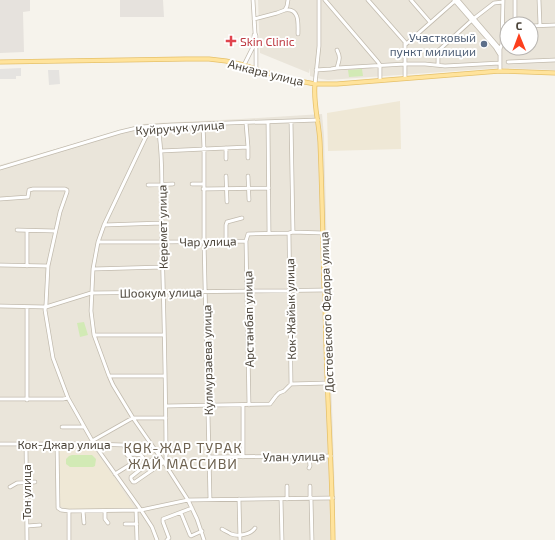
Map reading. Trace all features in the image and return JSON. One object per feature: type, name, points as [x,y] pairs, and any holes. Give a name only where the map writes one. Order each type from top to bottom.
[{"type":"main road","name":"Анкара улица","points":[[0,62],[186,59],[217,60],[244,65],[256,70],[315,84],[337,84],[473,72],[500,71],[555,73]]},
{"type":"main road","name":"Достоевского Федора улица","points":[[315,84],[315,100],[320,147],[333,498],[333,540]]},
{"type":"street","points":[[253,0],[256,36],[256,70]]},
{"type":"street","points":[[285,10],[288,0]]},
{"type":"street","points":[[315,84],[319,38],[319,0]]},
{"type":"street","points":[[325,0],[380,65],[380,80]]},
{"type":"street","points":[[368,0],[405,42],[405,78]]},
{"type":"street","points":[[411,0],[430,22]]},
{"type":"street","points":[[405,45],[456,0],[499,46]]},
{"type":"street","points":[[515,0],[515,16]]},
{"type":"street","points":[[539,0],[540,26],[555,25]]},
{"type":"street","points":[[438,65],[438,51],[473,19],[494,3],[503,1],[502,16]]},
{"type":"street","points":[[254,19],[289,9],[292,10],[298,18],[298,34]]},
{"type":"street","points":[[473,19],[499,53]]},
{"type":"street","points":[[244,65],[254,45],[255,33]]},
{"type":"street","points":[[337,50],[340,58],[337,68]]},
{"type":"street","points":[[249,55],[256,57]]},
{"type":"street","points":[[500,56],[500,71]]},
{"type":"street","points":[[508,62],[555,60]]},
{"type":"street","points":[[316,70],[405,64],[444,66],[500,63]]},
{"type":"street","points":[[472,64],[473,72]]},
{"type":"street","points":[[460,65],[460,74]]},
{"type":"street","name":"Куйручук улица","points":[[0,168],[120,132],[151,126],[318,120]]},
{"type":"street","points":[[291,121],[293,232]]},
{"type":"street","points":[[268,122],[270,233]]},
{"type":"street","points":[[246,123],[248,158]]},
{"type":"street","name":"Кулмурзаева улица","points":[[203,124],[207,405],[210,500]]},
{"type":"street","points":[[151,126],[104,225],[98,242],[93,269],[91,292],[91,311],[94,335],[113,385],[133,418],[188,500],[197,519],[204,540]]},
{"type":"street","name":"Керемет улица","points":[[158,126],[161,151],[164,291],[166,406],[166,461],[164,463]]},
{"type":"street","points":[[161,151],[248,147]]},
{"type":"street","points":[[226,148],[226,159]]},
{"type":"street","points":[[226,176],[227,202]]},
{"type":"street","points":[[248,176],[249,200]]},
{"type":"street","points":[[148,185],[173,184]]},
{"type":"street","points":[[192,184],[204,184]]},
{"type":"street","points":[[204,189],[270,188]]},
{"type":"street","points":[[0,199],[28,197],[29,190],[33,189],[67,190],[55,231],[48,266],[45,310],[53,358],[68,398],[84,427],[141,510],[158,540]]},
{"type":"street","points":[[226,241],[227,222],[242,218]]},
{"type":"street","points":[[104,225],[162,223]]},
{"type":"street","points":[[17,230],[55,231]]},
{"type":"street","points":[[27,231],[27,266]]},
{"type":"street","name":"Чар улица","points":[[248,234],[293,232],[323,233]]},
{"type":"street","name":"Кок-Жайык улица","points":[[289,233],[291,384]]},
{"type":"street","name":"Арстанбап улица","points":[[248,234],[246,241],[249,405]]},
{"type":"street","name":"Чар улица","points":[[98,242],[246,241]]},
{"type":"street","points":[[0,266],[48,266]]},
{"type":"street","points":[[93,269],[163,267]]},
{"type":"street","name":"Шоокум улица","points":[[0,306],[46,307],[91,292],[325,290]]},
{"type":"street","points":[[27,307],[27,400]]},
{"type":"street","points":[[94,335],[164,335]]},
{"type":"street","points":[[109,376],[165,376]]},
{"type":"street","points":[[166,406],[270,404],[279,393],[291,384],[328,383]]},
{"type":"street","points":[[0,399],[27,400],[68,398]]},
{"type":"street","points":[[243,405],[243,457]]},
{"type":"street","points":[[93,442],[133,418],[166,418]]},
{"type":"street","points":[[62,427],[84,427]]},
{"type":"street","name":"Кок-Джар улица","points":[[0,444],[57,444],[93,442],[152,446]]},
{"type":"street","name":"Тон улица","points":[[26,444],[27,540]]},
{"type":"street","points":[[57,444],[58,508],[61,510],[141,510],[188,500],[333,498]]},
{"type":"street","points":[[124,445],[127,455],[136,461],[142,469]]},
{"type":"street","points":[[127,455],[142,455],[147,463]]},
{"type":"street","points":[[159,455],[131,477],[133,482],[164,463]]},
{"type":"street","points":[[309,456],[309,468]]},
{"type":"street","name":"Улан улица","points":[[209,457],[331,456]]},
{"type":"street","points":[[115,474],[136,461]]},
{"type":"street","points":[[10,488],[17,483],[35,482]]},
{"type":"street","points":[[287,486],[287,498]]},
{"type":"street","points":[[310,486],[312,540]]},
{"type":"street","points":[[239,499],[240,540]]},
{"type":"street","points":[[281,499],[282,540]]},
{"type":"street","points":[[167,540],[169,538],[163,520],[192,508]]},
{"type":"street","points":[[136,510],[137,540]]},
{"type":"street","points":[[69,511],[69,540]]},
{"type":"street","points":[[84,511],[84,522]]},
{"type":"street","points":[[105,511],[105,519],[108,523]]},
{"type":"street","points":[[181,513],[191,536],[202,532]]},
{"type":"street","points":[[125,524],[137,524]]},
{"type":"street","points":[[27,526],[40,525]]},
{"type":"street","points":[[222,529],[234,534],[248,534],[255,528]]},
{"type":"shaded area","points":[[0,0],[30,0],[30,11],[23,12],[24,52],[0,53]]},
{"type":"shaded area","points":[[120,0],[163,0],[164,17],[120,17]]},
{"type":"shaded area","points":[[258,0],[555,0],[555,70],[499,68],[328,80],[310,76],[310,68],[309,73],[260,53]]},
{"type":"shaded area","points":[[21,68],[21,76],[16,76],[16,79],[0,79],[0,69]]},
{"type":"shaded area","points":[[48,70],[59,70],[60,84],[49,85]]},
{"type":"shaded area","points":[[400,101],[401,149],[328,151],[327,113]]},
{"type":"shaded area","name":"КӨК-ЖАР ТУРАК ЖАЙ МАССИВИ","points":[[322,114],[324,136],[335,540],[0,540],[0,165],[143,124]]},
{"type":"shaded area","points":[[92,446],[135,509],[69,510],[60,506],[58,447]]},
{"type":"green space","points":[[362,69],[363,76],[349,77],[348,70]]},
{"type":"green space","points":[[84,322],[88,335],[80,337],[77,323]]},
{"type":"green space","points":[[72,455],[92,455],[96,459],[95,466],[70,467],[66,464],[66,459]]},
{"type":"place","name":"Skin Clinic","points":[[231,41]]},
{"type":"place","name":"Участковый пункт милиции","points":[[484,44]]},
{"type":"district","name":"КӨК-ЖАР ТУРАК ЖАЙ МАССИВИ","points":[[183,456]]}]
